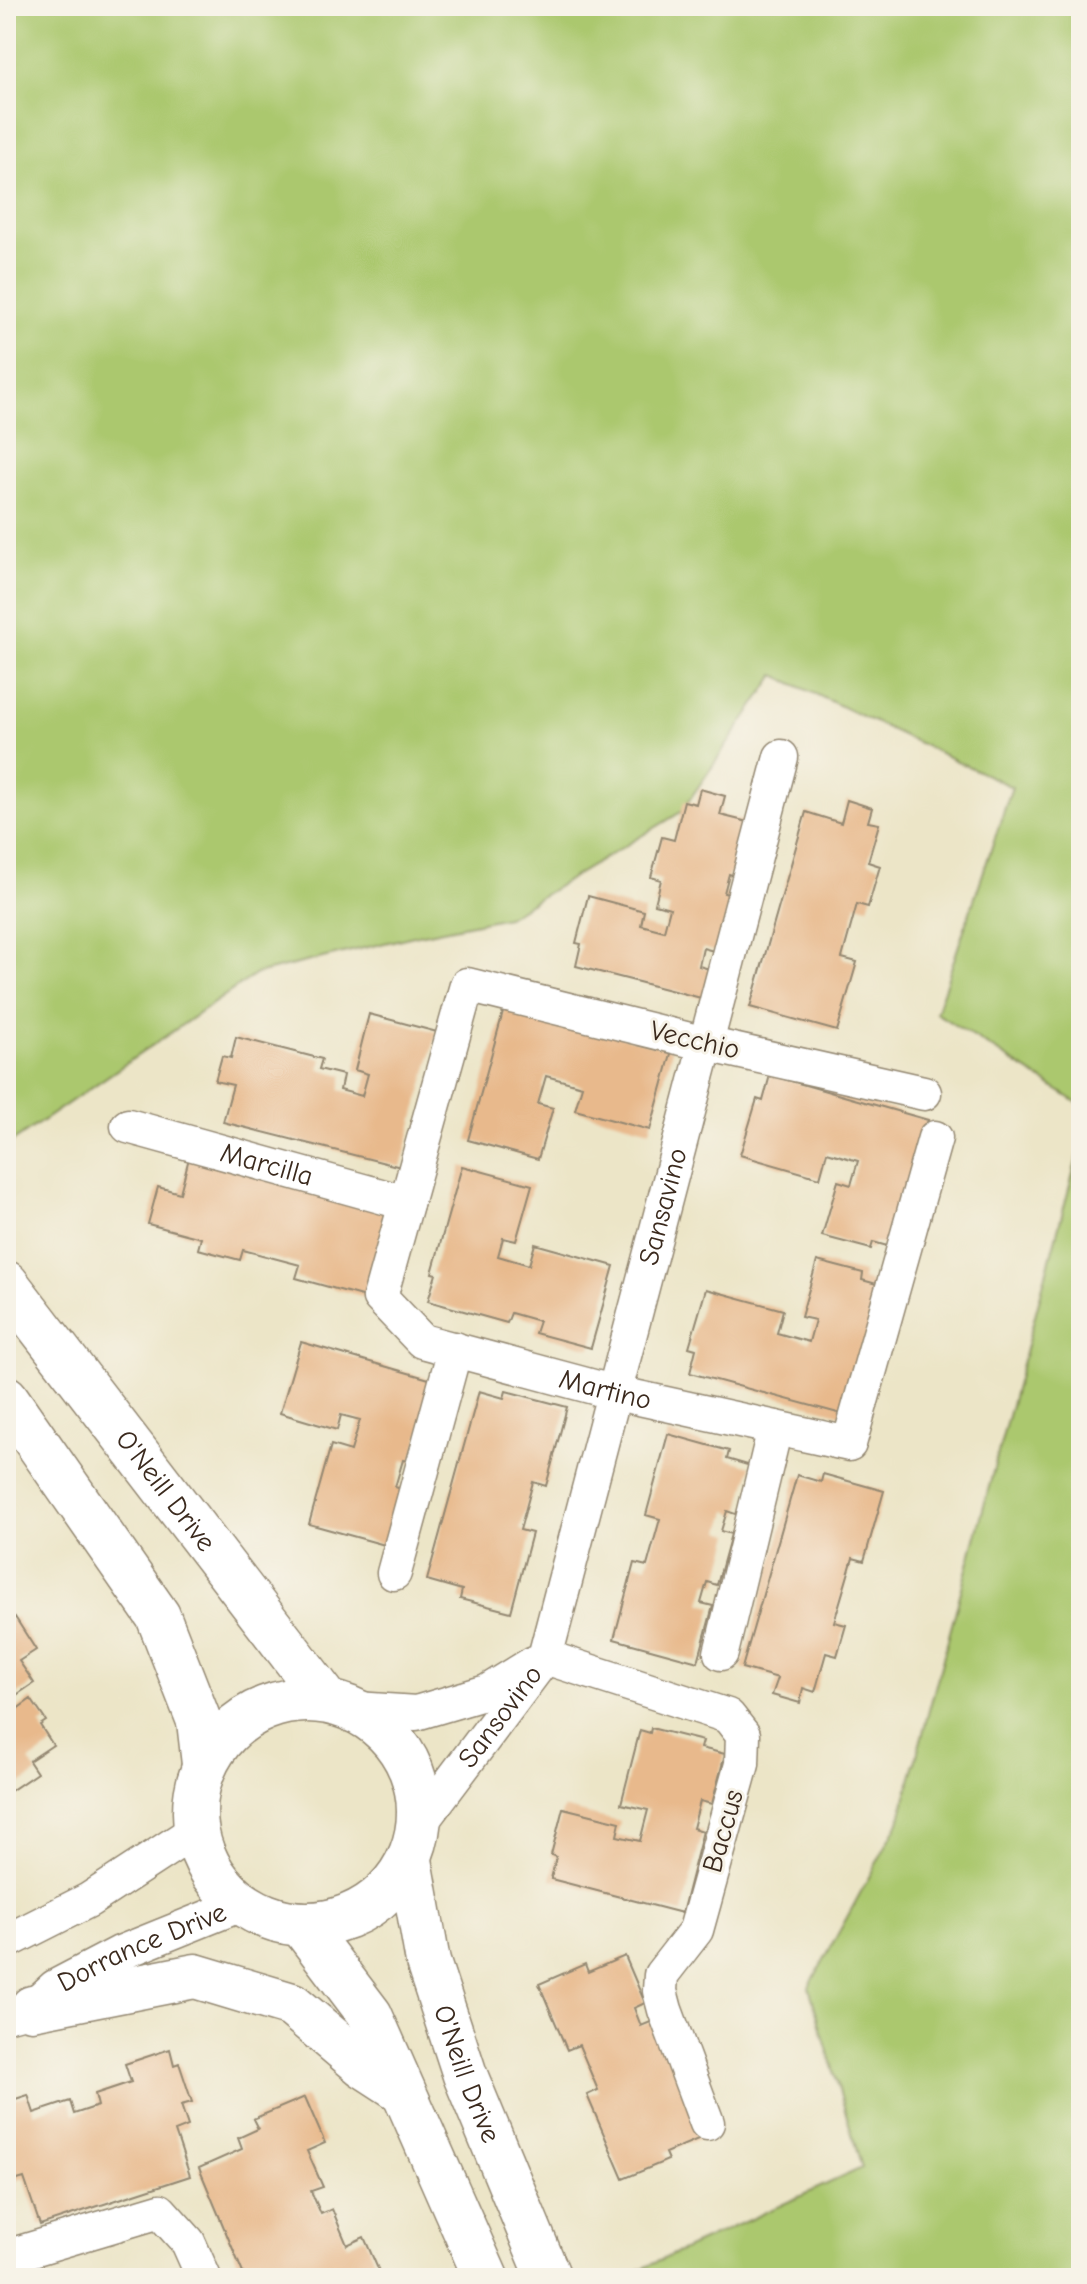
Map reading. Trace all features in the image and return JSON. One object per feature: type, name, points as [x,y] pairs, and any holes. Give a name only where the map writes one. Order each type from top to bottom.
[{"type":"main road","name":"O'Neill Drive","points":[[6,1283],[341,1704],[384,1730],[405,1753],[419,1787],[416,1841],[428,1962],[465,2075],[549,2278]]},
{"type":"main road","points":[[6,1398],[158,1616],[199,1721],[204,1764]]},
{"type":"main road","points":[[341,1704],[286,1703],[252,1717],[225,1737],[204,1764],[193,1797],[193,1832],[225,1894],[255,1915],[289,1925],[325,1923],[359,1910],[386,1888],[416,1841]]},
{"type":"main road","points":[[301,1924],[370,2015],[486,2278]]},
{"type":"main road","points":[[19,2011],[195,1976],[292,2005],[363,2065],[403,2091]]},
{"type":"street","name":"Sansavino","points":[[545,1657],[781,757]]},
{"type":"street","name":"Vecchio","points":[[406,1203],[467,985],[706,1044],[924,1093]]},
{"type":"street","name":"Marcilla","points":[[128,1126],[406,1203]]},
{"type":"street","name":"Martino","points":[[406,1203],[380,1297],[422,1341],[616,1393],[849,1444],[935,1138]]},
{"type":"street","points":[[394,1573],[455,1349]]},
{"type":"street","points":[[721,1653],[775,1428]]},
{"type":"street","name":"Sansovino","points":[[341,1704],[416,1713],[487,1692],[545,1657]]},
{"type":"street","name":"Sansovino","points":[[416,1841],[545,1657]]},
{"type":"street","name":"Baccus","points":[[545,1657],[728,1716],[743,1735],[742,1764],[696,1930],[661,1975],[660,1991],[665,2010],[707,2123]]},
{"type":"street","points":[[6,1942],[89,1900],[193,1832]]},
{"type":"street","name":"Dorrance Drive","points":[[19,2011],[55,1987],[120,1953],[239,1905]]},
{"type":"street","points":[[6,2257],[160,2211],[188,2242],[204,2278]]},
{"type":"green space","points":[[6,6],[1081,6],[1081,1105],[936,1013],[1012,787],[775,675],[681,812],[507,917],[256,974],[6,1146]]},
{"type":"green space","points":[[1081,1144],[1081,2278],[622,2278],[862,2168],[809,1987],[899,1822]]},
{"type":"building","points":[[700,789],[725,796],[720,815],[752,823],[738,877],[729,874],[724,893],[732,895],[717,952],[703,948],[699,966],[713,970],[705,999],[576,966],[581,944],[576,943],[588,896],[644,911],[641,925],[664,931],[670,908],[655,904],[661,880],[651,877],[662,837],[674,840],[684,801],[696,804]]},
{"type":"building","points":[[847,800],[872,808],[868,822],[879,824],[868,862],[880,866],[868,907],[857,904],[842,958],[857,962],[837,1031],[750,1007],[806,812],[841,823]]},
{"type":"building","points":[[505,1005],[672,1050],[650,1130],[575,1110],[582,1086],[546,1076],[538,1104],[553,1108],[538,1159],[468,1140]]},
{"type":"building","points":[[369,1014],[437,1032],[401,1167],[223,1122],[233,1085],[215,1081],[222,1056],[231,1058],[236,1037],[322,1059],[319,1069],[343,1075],[340,1090],[362,1096],[368,1074],[355,1070]]},
{"type":"building","points":[[770,1075],[928,1120],[891,1247],[873,1242],[871,1249],[822,1236],[838,1181],[851,1185],[858,1161],[827,1152],[820,1178],[740,1155],[757,1099],[763,1101]]},
{"type":"building","points":[[189,1158],[388,1211],[365,1297],[296,1278],[300,1265],[243,1250],[240,1260],[198,1249],[201,1238],[148,1224],[158,1187],[180,1193]]},
{"type":"building","points":[[462,1166],[532,1185],[516,1241],[503,1238],[498,1256],[529,1265],[535,1244],[614,1266],[591,1348],[535,1333],[539,1321],[511,1313],[507,1323],[428,1301],[436,1274],[432,1273]]},
{"type":"building","points":[[817,1261],[863,1273],[862,1280],[884,1286],[849,1416],[690,1373],[696,1349],[689,1347],[706,1289],[783,1310],[777,1333],[809,1342],[815,1320],[801,1317]]},
{"type":"building","points":[[301,1342],[436,1381],[412,1462],[403,1460],[395,1487],[408,1491],[392,1547],[309,1524],[331,1445],[351,1451],[360,1420],[341,1415],[337,1430],[280,1413]]},
{"type":"building","points":[[479,1391],[504,1398],[506,1391],[567,1407],[546,1486],[533,1482],[520,1530],[532,1533],[511,1612],[460,1599],[462,1590],[427,1580]]},
{"type":"building","points":[[668,1434],[729,1451],[727,1459],[751,1466],[738,1515],[727,1511],[721,1531],[731,1534],[717,1585],[707,1582],[701,1603],[713,1606],[698,1662],[614,1639],[634,1563],[647,1566],[660,1519],[646,1515]]},
{"type":"building","points":[[823,1474],[884,1491],[864,1561],[853,1558],[834,1622],[846,1625],[837,1656],[826,1653],[815,1692],[803,1688],[800,1703],[772,1695],[778,1678],[742,1668],[797,1475],[821,1482]]},
{"type":"building","points":[[15,1617],[36,1650],[19,1661],[34,1683],[6,1702],[6,1623]]},
{"type":"building","points":[[31,1699],[46,1721],[40,1725],[53,1745],[29,1761],[37,1773],[6,1794],[6,1717]]},
{"type":"building","points":[[651,1728],[703,1741],[701,1748],[725,1754],[712,1804],[700,1801],[693,1828],[703,1831],[682,1913],[551,1879],[556,1857],[551,1855],[563,1808],[620,1822],[617,1836],[640,1841],[648,1810],[621,1804],[640,1730],[650,1733]]},
{"type":"building","points":[[625,1956],[645,2003],[634,2008],[641,2026],[653,2021],[703,2137],[665,2153],[668,2160],[623,2179],[587,2095],[598,2090],[579,2045],[567,2050],[539,1984],[585,1964],[588,1972]]},
{"type":"building","points":[[170,2049],[174,2065],[179,2063],[192,2102],[181,2105],[188,2126],[175,2131],[190,2176],[40,2225],[24,2178],[14,2181],[6,2161],[6,2102],[28,2095],[34,2113],[70,2101],[74,2114],[98,2106],[95,2094],[131,2082],[125,2064]]},
{"type":"building","points":[[305,2097],[325,2143],[307,2151],[323,2187],[311,2191],[321,2214],[332,2209],[347,2245],[364,2237],[382,2278],[245,2278],[199,2168],[242,2149],[238,2138],[258,2129],[253,2119]]}]
